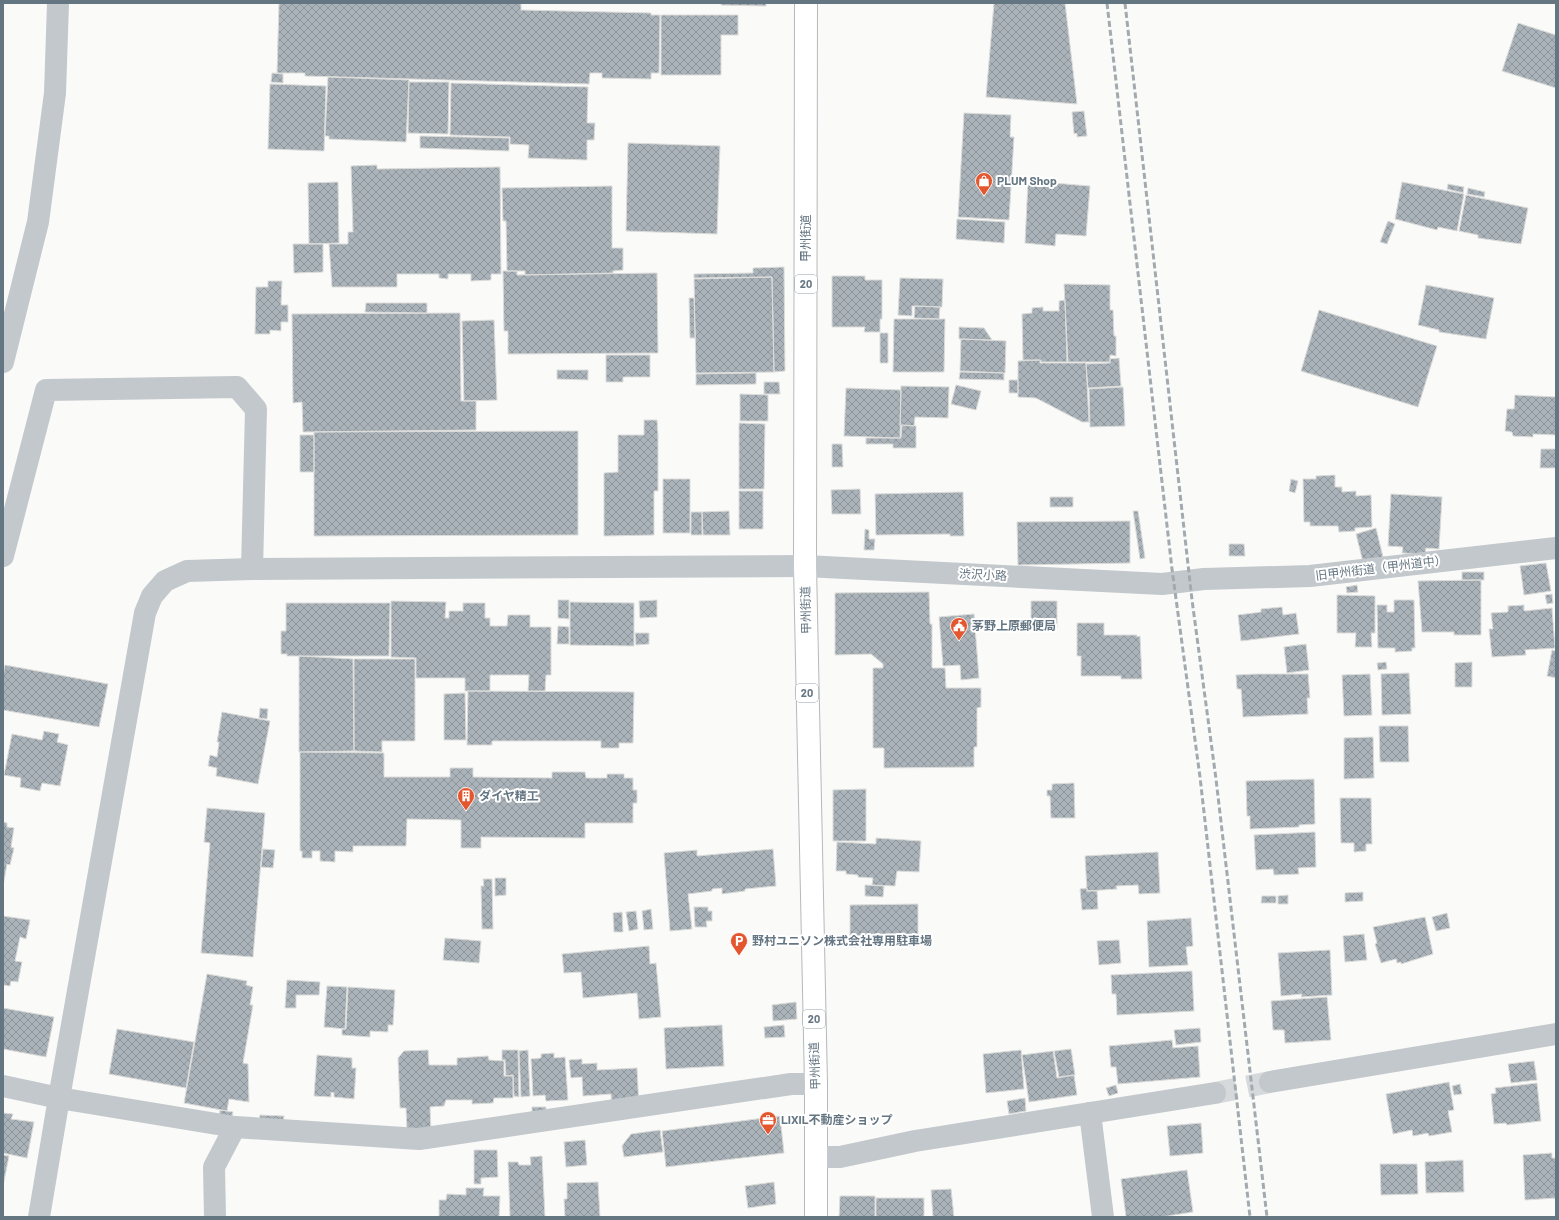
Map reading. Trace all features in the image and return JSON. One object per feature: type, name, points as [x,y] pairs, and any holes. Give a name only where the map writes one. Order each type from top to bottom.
[{"type":"highway","name":"甲州街道","points":[[806,3],[805,566],[816,1084],[816,1217]]},
{"type":"street","points":[[3,362],[38,222],[55,93],[58,3]]},
{"type":"street","points":[[3,556],[46,390],[237,387],[256,409],[252,569]]},
{"type":"street","name":"旧甲州街道（甲州道中）","points":[[1162,584],[1204,579],[1310,576],[1556,548]]},
{"type":"street","name":"渋沢小路","points":[[39,1217],[145,613],[152,596],[165,582],[187,571],[252,569],[805,566],[1162,584]]},
{"type":"street","points":[[1270,1082],[1556,1034]]},
{"type":"street","points":[[3,1086],[59,1098],[235,1127],[419,1139],[791,1084],[816,1084]]},
{"type":"street","points":[[817,1157],[840,1157],[915,1141],[1090,1112],[1214,1094]]},
{"type":"street","points":[[1090,1112],[1103,1217]]},
{"type":"street","points":[[215,1217],[214,1167],[235,1127]]},
{"type":"building","points":[[279,3],[521,3],[521,10],[651,13],[651,15],[660,15],[659,73],[651,73],[651,79],[602,78],[602,73],[590,73],[589,84],[305,76],[305,73],[277,73]]},
{"type":"building","points":[[721,3],[766,3],[766,6],[721,5]]},
{"type":"building","points":[[994,3],[1065,3],[1077,104],[986,97]]},
{"type":"building","points":[[661,15],[738,15],[738,35],[721,35],[721,75],[661,75]]},
{"type":"building","points":[[1518,23],[1556,35],[1556,88],[1502,71]]},
{"type":"building","points":[[272,73],[283,74],[283,83],[271,82]]},
{"type":"building","points":[[328,77],[409,80],[406,142],[329,139],[329,136],[325,136]]},
{"type":"building","points":[[409,82],[449,82],[448,134],[408,133]]},
{"type":"building","points":[[451,83],[588,87],[587,123],[595,123],[594,140],[587,140],[587,160],[528,158],[529,145],[510,144],[510,137],[450,135]]},
{"type":"building","points":[[270,84],[326,86],[324,151],[268,149]]},
{"type":"building","points":[[1084,111],[1087,136],[1077,137],[1077,133],[1074,134],[1072,112]]},
{"type":"building","points":[[964,113],[1011,115],[1010,137],[1014,137],[1009,220],[958,217]]},
{"type":"building","points":[[420,136],[509,138],[509,151],[420,148]]},
{"type":"building","points":[[628,143],[720,146],[717,234],[626,231]]},
{"type":"building","points":[[377,165],[377,169],[500,167],[501,274],[491,274],[491,280],[471,281],[471,274],[448,274],[448,279],[439,278],[439,274],[397,274],[397,287],[332,287],[329,244],[348,244],[348,232],[353,232],[351,166]]},
{"type":"building","points":[[1028,181],[1090,186],[1086,236],[1056,234],[1055,246],[1025,243]]},
{"type":"building","points":[[338,182],[339,243],[309,244],[308,183]]},
{"type":"building","points":[[1402,182],[1464,194],[1457,231],[1438,227],[1437,230],[1395,219]]},
{"type":"building","points":[[1448,184],[1464,187],[1463,193],[1447,189]]},
{"type":"building","points":[[612,186],[612,248],[623,248],[623,270],[613,271],[613,273],[525,275],[525,271],[507,271],[506,221],[503,221],[502,188]]},
{"type":"building","points":[[1468,188],[1485,192],[1484,197],[1467,194]]},
{"type":"building","points":[[1466,195],[1528,208],[1521,244],[1478,238],[1478,235],[1459,231]]},
{"type":"building","points":[[957,219],[1005,222],[1004,243],[956,239]]},
{"type":"building","points":[[1388,221],[1395,224],[1387,244],[1380,242]]},
{"type":"building","points":[[293,244],[323,244],[323,272],[294,273]]},
{"type":"building","points":[[784,267],[785,371],[774,372],[772,277],[694,278],[694,274],[753,273],[753,268]]},
{"type":"building","points":[[503,271],[517,271],[517,275],[657,273],[658,353],[508,354],[508,331],[504,331]]},
{"type":"building","points":[[832,276],[865,276],[865,280],[882,280],[882,319],[880,319],[880,332],[864,332],[865,327],[832,327]]},
{"type":"building","points":[[772,277],[774,372],[696,373],[694,279]]},
{"type":"building","points":[[900,278],[943,279],[942,307],[912,306],[912,316],[898,315]]},
{"type":"building","points":[[268,281],[282,281],[281,305],[288,305],[288,322],[281,322],[281,331],[270,330],[270,334],[255,334],[256,287],[268,287]]},
{"type":"building","points":[[1064,284],[1110,285],[1110,310],[1113,310],[1114,336],[1116,336],[1116,356],[1110,355],[1110,362],[1068,362]]},
{"type":"building","points":[[1426,285],[1494,298],[1486,339],[1439,332],[1439,330],[1418,325]]},
{"type":"building","points":[[689,298],[694,298],[695,338],[690,338]]},
{"type":"building","points":[[1065,300],[1067,362],[1023,360],[1022,314],[1032,313],[1032,308],[1043,307],[1043,311],[1059,311],[1059,301]]},
{"type":"building","points":[[366,303],[427,303],[427,313],[365,312]]},
{"type":"building","points":[[915,306],[940,307],[939,319],[914,318]]},
{"type":"building","points":[[1319,310],[1437,346],[1418,407],[1301,371]]},
{"type":"building","points":[[460,313],[461,401],[476,401],[476,430],[303,432],[302,402],[293,403],[292,314]]},
{"type":"building","points":[[894,319],[945,319],[944,372],[893,372]]},
{"type":"building","points":[[494,320],[497,400],[464,401],[462,321]]},
{"type":"building","points":[[959,327],[984,328],[992,340],[959,339]]},
{"type":"building","points":[[880,333],[888,333],[888,363],[880,363]]},
{"type":"building","points":[[961,339],[1006,341],[1005,373],[960,371]]},
{"type":"building","points":[[606,355],[650,355],[650,377],[623,377],[623,382],[606,382]]},
{"type":"building","points":[[1119,358],[1121,386],[1088,388],[1086,364],[1110,363],[1110,359]]},
{"type":"building","points":[[1040,360],[1040,363],[1086,363],[1089,422],[1082,422],[1036,398],[1018,397],[1018,361]]},
{"type":"building","points":[[557,370],[588,370],[588,380],[557,379]]},
{"type":"building","points":[[960,372],[1004,373],[1004,380],[959,379]]},
{"type":"building","points":[[756,373],[756,384],[696,385],[696,374]]},
{"type":"building","points":[[1009,380],[1018,380],[1018,393],[1009,393]]},
{"type":"building","points":[[764,382],[779,382],[780,394],[764,394]]},
{"type":"building","points":[[956,385],[981,391],[976,410],[951,404]]},
{"type":"building","points":[[901,386],[949,387],[948,418],[915,417],[914,426],[900,425]]},
{"type":"building","points":[[1123,387],[1125,426],[1090,427],[1089,389]]},
{"type":"building","points":[[846,388],[901,390],[900,438],[844,436]]},
{"type":"building","points":[[740,394],[768,395],[768,421],[740,421]]},
{"type":"building","points":[[1515,395],[1556,397],[1556,435],[1533,434],[1533,437],[1513,436],[1512,432],[1505,431],[1507,409],[1514,409]]},
{"type":"building","points":[[644,420],[657,420],[658,491],[654,491],[654,535],[604,536],[604,473],[618,472],[618,435],[644,435]]},
{"type":"building","points":[[739,423],[765,424],[764,489],[739,489]]},
{"type":"building","points":[[902,425],[916,426],[916,448],[893,448],[893,444],[866,444],[866,438],[901,438]]},
{"type":"building","points":[[578,431],[578,535],[314,536],[314,432]]},
{"type":"building","points":[[300,435],[314,435],[314,472],[300,472]]},
{"type":"building","points":[[832,444],[842,444],[843,467],[832,467]]},
{"type":"building","points":[[1541,449],[1556,449],[1556,468],[1540,468]]},
{"type":"building","points":[[1335,475],[1335,487],[1342,487],[1342,492],[1356,491],[1356,496],[1371,495],[1372,527],[1355,528],[1355,531],[1339,532],[1338,526],[1310,526],[1310,522],[1304,522],[1303,479],[1316,479],[1316,476]]},
{"type":"building","points":[[663,479],[690,479],[690,533],[663,533]]},
{"type":"building","points":[[1291,479],[1298,481],[1295,493],[1289,491]]},
{"type":"building","points":[[860,489],[861,514],[832,514],[831,490]]},
{"type":"building","points":[[739,491],[763,491],[763,529],[739,529]]},
{"type":"building","points":[[963,492],[964,536],[950,536],[950,534],[876,535],[875,494]]},
{"type":"building","points":[[1391,494],[1442,497],[1439,549],[1426,548],[1425,554],[1402,553],[1403,547],[1388,546]]},
{"type":"building","points":[[1050,497],[1073,497],[1073,507],[1050,507]]},
{"type":"building","points":[[729,511],[730,535],[703,535],[702,512]]},
{"type":"building","points":[[1133,511],[1138,511],[1145,558],[1140,559]]},
{"type":"building","points":[[691,512],[702,512],[702,535],[691,535]]},
{"type":"building","points":[[1130,521],[1130,563],[1018,565],[1017,522]]},
{"type":"building","points":[[1376,528],[1383,557],[1363,562],[1356,534]]},
{"type":"building","points":[[865,529],[869,530],[869,539],[875,539],[874,550],[864,550]]},
{"type":"building","points":[[1229,544],[1244,544],[1245,556],[1229,556]]},
{"type":"building","points":[[1546,563],[1551,591],[1524,595],[1520,566]]},
{"type":"building","points":[[1462,572],[1484,572],[1484,580],[1462,580]]},
{"type":"building","points":[[1481,580],[1481,635],[1454,635],[1454,632],[1422,632],[1418,581]]},
{"type":"building","points":[[1357,585],[1358,592],[1347,593],[1346,587]]},
{"type":"building","points":[[929,592],[930,624],[932,624],[932,668],[945,668],[946,688],[981,688],[981,707],[977,708],[977,747],[974,747],[974,767],[884,768],[884,748],[873,748],[873,668],[883,668],[883,664],[871,654],[835,655],[835,593]]},
{"type":"building","points":[[1552,594],[1553,603],[1547,604],[1545,595]]},
{"type":"building","points":[[1337,595],[1375,596],[1375,633],[1371,633],[1372,647],[1355,647],[1356,633],[1337,633]]},
{"type":"building","points":[[558,600],[569,600],[569,619],[558,618]]},
{"type":"building","points":[[657,600],[657,617],[640,618],[639,601]]},
{"type":"building","points":[[1394,600],[1414,600],[1415,648],[1412,648],[1412,651],[1395,652],[1395,648],[1378,648],[1377,605],[1387,605],[1387,612],[1394,612]]},
{"type":"building","points":[[391,601],[446,602],[445,618],[449,618],[449,611],[463,611],[463,603],[485,603],[485,618],[490,618],[490,626],[507,626],[508,615],[530,615],[530,627],[551,627],[551,675],[546,675],[545,691],[528,691],[529,675],[490,675],[490,691],[465,691],[465,678],[416,678],[416,658],[391,657]]},
{"type":"building","points":[[1031,601],[1057,601],[1057,628],[1031,627]]},
{"type":"building","points":[[570,602],[634,603],[634,646],[570,645]]},
{"type":"building","points":[[286,603],[390,603],[389,656],[287,656],[287,654],[281,654],[281,631],[286,631]]},
{"type":"building","points":[[1524,605],[1524,611],[1552,608],[1555,648],[1525,650],[1526,655],[1492,657],[1489,629],[1493,629],[1491,613],[1508,612],[1508,606]]},
{"type":"building","points":[[1282,607],[1283,615],[1296,613],[1299,634],[1241,641],[1238,615],[1261,612],[1261,609]]},
{"type":"building","name":"茅野上原郵便局","points":[[974,614],[979,678],[961,680],[960,665],[943,666],[939,617]]},
{"type":"building","points":[[1077,623],[1104,623],[1104,635],[1140,636],[1142,679],[1121,679],[1121,676],[1081,676],[1081,656],[1077,656]]},
{"type":"building","points":[[558,626],[569,627],[569,644],[557,644]]},
{"type":"building","points":[[635,633],[649,633],[649,644],[636,645]]},
{"type":"building","points":[[1306,644],[1309,670],[1287,673],[1284,647]]},
{"type":"building","points":[[1552,650],[1556,651],[1556,678],[1547,676]]},
{"type":"building","points":[[299,656],[353,659],[354,751],[299,752]]},
{"type":"building","points":[[354,659],[415,659],[415,741],[382,741],[382,752],[354,751]]},
{"type":"building","points":[[1386,662],[1387,669],[1378,670],[1377,663]]},
{"type":"building","points":[[1472,662],[1472,687],[1455,687],[1455,663]]},
{"type":"building","points":[[5,665],[108,684],[99,727],[3,710],[3,676]]},
{"type":"building","points":[[1409,673],[1411,714],[1382,715],[1381,674]]},
{"type":"building","points":[[1308,674],[1310,698],[1307,698],[1308,714],[1243,717],[1241,689],[1237,689],[1236,675]]},
{"type":"building","points":[[1370,674],[1372,715],[1344,716],[1342,675]]},
{"type":"building","points":[[468,691],[634,692],[633,743],[619,743],[619,748],[601,748],[601,741],[492,741],[492,745],[467,745]]},
{"type":"building","points":[[465,693],[466,740],[444,740],[444,694]]},
{"type":"building","points":[[260,708],[268,709],[267,719],[259,718]]},
{"type":"building","points":[[222,712],[270,721],[258,784],[216,776],[217,768],[208,766],[210,755],[217,757],[219,742],[217,742]]},
{"type":"building","points":[[1379,726],[1408,726],[1409,762],[1380,762]]},
{"type":"building","points":[[44,731],[59,734],[57,742],[68,745],[60,786],[42,783],[40,791],[20,787],[21,778],[4,775],[12,734],[42,740]]},
{"type":"building","points":[[1373,737],[1374,778],[1344,779],[1344,738]]},
{"type":"building","name":"ダイヤ精工","points":[[300,752],[384,753],[384,777],[450,777],[450,768],[473,768],[473,777],[552,778],[552,772],[585,772],[586,778],[607,778],[607,774],[624,774],[624,778],[633,778],[633,790],[637,790],[637,803],[633,803],[633,823],[585,823],[585,838],[481,837],[481,848],[461,848],[461,820],[407,819],[406,846],[353,846],[353,852],[335,851],[335,862],[320,861],[320,851],[312,851],[312,858],[302,858],[302,851],[300,851]]},
{"type":"building","points":[[1314,779],[1315,824],[1299,825],[1299,827],[1250,829],[1250,816],[1247,816],[1246,781]]},
{"type":"building","points":[[1074,783],[1075,818],[1051,818],[1050,796],[1047,796],[1047,790],[1052,790],[1052,784]]},
{"type":"building","points":[[866,789],[866,841],[833,841],[833,790]]},
{"type":"building","points":[[1340,798],[1371,798],[1372,844],[1366,844],[1366,851],[1354,852],[1354,843],[1341,843]]},
{"type":"building","points":[[207,808],[265,813],[253,957],[201,953],[210,843],[204,842]]},
{"type":"building","points":[[3,822],[7,823],[7,827],[14,828],[11,847],[14,848],[10,865],[7,864],[3,886]]},
{"type":"building","points":[[1315,832],[1316,867],[1298,868],[1299,874],[1274,875],[1273,869],[1256,870],[1254,835]]},
{"type":"building","points":[[876,838],[921,841],[919,872],[897,871],[895,886],[872,885],[873,878],[858,877],[858,875],[846,874],[846,871],[836,871],[837,842],[876,844]]},
{"type":"building","points":[[263,849],[275,850],[273,868],[261,867]]},
{"type":"building","points":[[773,849],[776,886],[745,889],[745,891],[722,894],[722,888],[712,889],[712,891],[688,894],[692,929],[670,931],[664,853],[697,850],[697,856]]},
{"type":"building","points":[[1158,852],[1160,893],[1139,894],[1138,885],[1116,886],[1117,889],[1087,891],[1085,856]]},
{"type":"building","points":[[495,878],[506,878],[506,895],[495,896]]},
{"type":"building","points":[[483,879],[492,879],[493,929],[482,929],[481,886],[484,886]]},
{"type":"building","points":[[865,885],[884,886],[883,897],[865,896]]},
{"type":"building","points":[[1087,888],[1087,891],[1097,891],[1098,909],[1082,910],[1080,889]]},
{"type":"building","points":[[1363,892],[1363,901],[1345,902],[1345,893]]},
{"type":"building","points":[[1288,895],[1288,904],[1278,904],[1278,896]]},
{"type":"building","points":[[1262,896],[1276,896],[1276,903],[1261,903]]},
{"type":"building","points":[[918,904],[918,946],[850,947],[850,905]]},
{"type":"building","points":[[694,907],[708,907],[708,911],[712,911],[712,921],[706,921],[707,927],[695,927]]},
{"type":"building","points":[[651,909],[653,929],[644,930],[642,911]]},
{"type":"building","points":[[636,911],[638,929],[629,931],[626,912]]},
{"type":"building","points":[[622,912],[623,932],[614,932],[613,913]]},
{"type":"building","points":[[1447,913],[1450,928],[1436,931],[1432,917]]},
{"type":"building","points":[[3,916],[30,920],[26,939],[20,937],[15,961],[22,962],[18,982],[11,981],[10,986],[3,985]]},
{"type":"building","points":[[1425,917],[1433,954],[1401,964],[1401,962],[1397,963],[1396,959],[1381,963],[1375,944],[1377,943],[1373,927]]},
{"type":"building","points":[[1191,918],[1193,946],[1186,947],[1188,965],[1149,967],[1147,921]]},
{"type":"building","points":[[1364,934],[1367,960],[1345,962],[1343,936]]},
{"type":"building","points":[[445,938],[481,941],[479,963],[443,960]]},
{"type":"building","points":[[1119,940],[1121,963],[1099,965],[1097,941]]},
{"type":"building","points":[[649,946],[650,964],[656,963],[661,1017],[639,1019],[637,993],[583,998],[581,972],[564,973],[562,954]]},
{"type":"building","points":[[1330,950],[1332,995],[1301,997],[1302,994],[1281,996],[1278,953]]},
{"type":"building","points":[[1192,971],[1194,1011],[1117,1015],[1116,994],[1112,994],[1111,975]]},
{"type":"building","points":[[207,974],[247,981],[246,985],[253,987],[250,1005],[253,1005],[243,1063],[248,1064],[249,1102],[229,1099],[227,1111],[184,1103]]},
{"type":"building","points":[[287,980],[320,982],[319,995],[296,995],[296,1008],[285,1008]]},
{"type":"building","points":[[327,986],[347,987],[345,1029],[324,1027]]},
{"type":"building","points":[[348,987],[395,990],[393,1025],[388,1025],[388,1032],[370,1031],[370,1037],[342,1035],[342,1029],[346,1029]]},
{"type":"building","points":[[1327,997],[1331,1040],[1285,1043],[1284,1030],[1273,1030],[1271,1001]]},
{"type":"building","points":[[796,1002],[797,1019],[773,1021],[772,1005]]},
{"type":"building","points":[[3,1008],[54,1017],[46,1057],[3,1049]]},
{"type":"building","points":[[722,1025],[724,1066],[666,1069],[664,1028]]},
{"type":"building","points":[[784,1025],[785,1037],[765,1038],[764,1027]]},
{"type":"building","points":[[1200,1028],[1201,1042],[1176,1045],[1174,1030]]},
{"type":"building","points":[[117,1029],[194,1042],[186,1088],[109,1074]]},
{"type":"building","points":[[1172,1040],[1173,1048],[1198,1046],[1200,1077],[1118,1084],[1116,1067],[1111,1067],[1109,1046]]},
{"type":"building","points":[[1071,1049],[1075,1075],[1059,1077],[1054,1051]]},
{"type":"building","points":[[428,1050],[429,1065],[457,1065],[457,1058],[488,1056],[489,1060],[504,1061],[504,1076],[513,1076],[513,1098],[494,1098],[493,1103],[472,1104],[472,1100],[446,1100],[444,1106],[430,1107],[431,1131],[407,1132],[406,1108],[400,1108],[398,1058],[404,1051]]},
{"type":"building","points":[[502,1050],[518,1050],[519,1097],[514,1096],[513,1075],[506,1076],[505,1060],[502,1060]]},
{"type":"building","points":[[528,1050],[530,1096],[521,1097],[519,1051]]},
{"type":"building","points":[[1021,1050],[1024,1089],[986,1093],[983,1054]]},
{"type":"building","points":[[1053,1051],[1057,1078],[1074,1075],[1077,1095],[1029,1102],[1022,1055]]},
{"type":"building","points":[[554,1053],[554,1058],[565,1057],[568,1100],[546,1101],[545,1095],[533,1096],[531,1059],[541,1058],[541,1054]]},
{"type":"building","points":[[317,1055],[352,1058],[352,1068],[356,1068],[354,1099],[334,1097],[334,1093],[331,1092],[331,1097],[314,1096]]},
{"type":"building","points":[[582,1059],[582,1064],[597,1063],[597,1070],[637,1068],[639,1107],[612,1111],[611,1094],[583,1096],[582,1077],[571,1078],[569,1060]]},
{"type":"building","points":[[1534,1061],[1537,1080],[1511,1083],[1508,1064]]},
{"type":"building","points":[[1449,1082],[1454,1110],[1448,1111],[1452,1132],[1429,1136],[1428,1133],[1413,1136],[1412,1130],[1393,1134],[1386,1094]]},
{"type":"building","points":[[1537,1083],[1541,1121],[1507,1125],[1506,1123],[1494,1124],[1491,1094],[1496,1093],[1495,1088]]},
{"type":"building","points":[[1460,1084],[1462,1094],[1454,1095],[1452,1086]]},
{"type":"building","points":[[1116,1085],[1118,1093],[1109,1096],[1106,1088]]},
{"type":"building","points":[[1025,1098],[1026,1111],[1009,1114],[1007,1101]]},
{"type":"building","points":[[532,1107],[546,1107],[545,1125],[532,1125]]},
{"type":"building","points":[[220,1110],[233,1112],[231,1123],[219,1121]]},
{"type":"building","points":[[3,1113],[13,1114],[11,1119],[34,1122],[27,1158],[3,1153]]},
{"type":"building","points":[[260,1115],[284,1116],[283,1126],[259,1125]]},
{"type":"building","points":[[780,1116],[784,1153],[666,1167],[662,1131]]},
{"type":"building","points":[[1201,1123],[1203,1153],[1170,1156],[1167,1126]]},
{"type":"building","points":[[660,1130],[663,1152],[624,1157],[622,1146],[631,1134]]},
{"type":"building","points":[[585,1140],[587,1165],[566,1167],[564,1142]]},
{"type":"building","points":[[474,1150],[497,1150],[498,1177],[481,1178],[481,1184],[474,1184]]},
{"type":"building","points":[[1552,1153],[1552,1158],[1556,1158],[1556,1198],[1525,1200],[1523,1155]]},
{"type":"building","points":[[3,1155],[9,1156],[3,1186]]},
{"type":"building","points":[[542,1156],[545,1217],[510,1217],[508,1162],[518,1162],[519,1165],[531,1165],[530,1157]]},
{"type":"building","points":[[1463,1160],[1464,1192],[1426,1193],[1425,1162]]},
{"type":"building","points":[[1380,1164],[1417,1164],[1418,1194],[1381,1195]]},
{"type":"building","points":[[1187,1170],[1193,1212],[1161,1217],[1126,1217],[1121,1179]]},
{"type":"building","points":[[598,1182],[600,1217],[565,1217],[564,1199],[567,1199],[567,1183]]},
{"type":"building","points":[[774,1182],[776,1204],[748,1208],[745,1186]]},
{"type":"building","points":[[466,1188],[484,1188],[483,1196],[500,1196],[499,1217],[439,1217],[439,1200],[446,1200],[447,1194],[466,1195]]},
{"type":"building","points":[[951,1189],[954,1217],[933,1217],[931,1190]]},
{"type":"building","points":[[840,1196],[875,1196],[875,1217],[839,1217]]},
{"type":"building","points":[[876,1198],[924,1198],[924,1217],[876,1217]]},
{"type":"tunnel","points":[[1215,1093],[1270,1082]]},
{"type":"railway","points":[[1107,3],[1172,569],[1200,777],[1250,1217]]},
{"type":"railway","points":[[1125,3],[1192,600],[1216,779],[1267,1217]]},
{"type":"place","name":"PLUM Shop","points":[[984,196]]},
{"type":"place","name":"茅野上原郵便局","points":[[959,641]]},
{"type":"place","name":"ダイヤ精工","points":[[466,811]]},
{"type":"place","name":"野村ユニソン株式会社専用駐車場","points":[[739,956]]},
{"type":"place","name":"LIXIL不動産ショップ","points":[[768,1135]]}]
